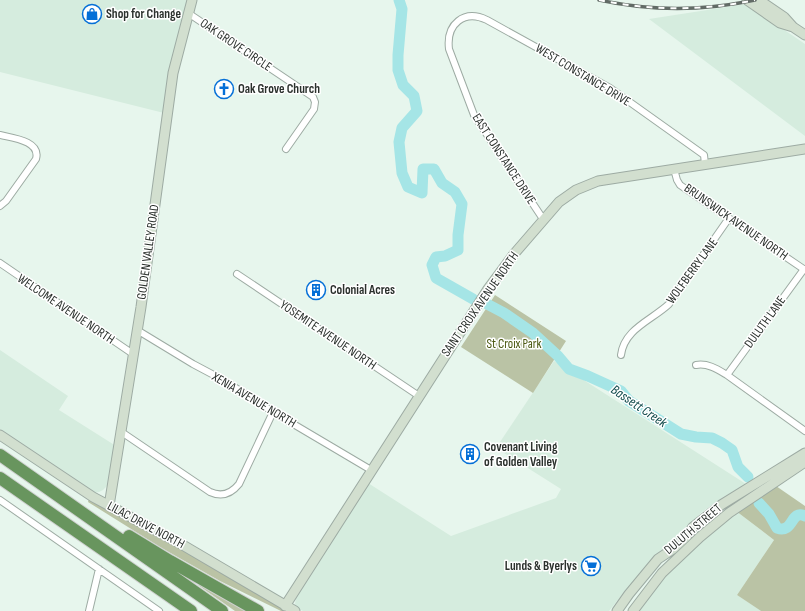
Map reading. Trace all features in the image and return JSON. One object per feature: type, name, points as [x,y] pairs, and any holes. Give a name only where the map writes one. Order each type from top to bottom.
[{"type":"highway","points":[[0,455],[222,611]]},
{"type":"highway","points":[[0,478],[191,611]]},
{"type":"highway","points":[[37,481],[91,511],[150,550],[258,611]]},
{"type":"highway","points":[[196,576],[268,611]]},
{"type":"highway","points":[[148,582],[180,611]]},
{"type":"street","name":"GOLDEN VALLEY ROAD","points":[[109,506],[137,330],[172,73],[192,0]]},
{"type":"street","points":[[747,0],[780,23],[793,27]]},
{"type":"street","points":[[759,0],[784,17],[793,27],[805,35]]},
{"type":"street","name":"OAK GROVE CIRCLE","points":[[188,13],[313,97],[315,102],[314,109],[286,149]]},
{"type":"street","name":"WEST CONSTANCE DRIVE","points":[[469,16],[480,16],[610,88],[704,155],[705,164]]},
{"type":"street","name":"EAST CONSTANCE DRIVE","points":[[469,16],[458,21],[453,26],[448,41],[449,49],[474,115],[543,219]]},
{"type":"street","points":[[0,135],[33,146],[37,155],[36,160],[6,201],[0,206]]},
{"type":"street","name":"SAINT CROIX AVENUE NORTH","points":[[285,606],[488,289],[506,264],[559,202],[576,190],[598,181],[805,149]]},
{"type":"street","name":"BRUNSWICK AVENUE NORTH","points":[[674,169],[680,185],[804,270]]},
{"type":"street","name":"WOLFBERRY LANE","points":[[621,355],[622,347],[627,338],[669,304],[729,218]]},
{"type":"street","name":"WELCOME AVENUE NORTH","points":[[0,263],[133,354]]},
{"type":"street","name":"DULUTH LANE","points":[[727,375],[804,270]]},
{"type":"street","name":"YOSEMITE AVENUE NORTH","points":[[237,274],[419,396]]},
{"type":"street","name":"XENIA AVENUE NORTH","points":[[137,330],[193,364],[225,381],[273,412],[371,470]]},
{"type":"street","points":[[696,365],[704,364],[727,375],[805,431]]},
{"type":"street","points":[[120,431],[210,492],[222,495],[235,490],[239,484],[273,412]]},
{"type":"street","name":"LILAC DRIVE NORTH","points":[[0,435],[80,489],[182,544],[295,611]]},
{"type":"street","name":"DULUTH STREET","points":[[617,611],[658,559],[673,549],[686,537],[693,527],[721,505],[805,453]]},
{"type":"street","name":"DULUTH STREET","points":[[633,611],[662,573],[700,537],[729,513],[805,462]]},
{"type":"street","points":[[0,500],[159,611]]},
{"type":"street","points":[[89,611],[99,569]]},
{"type":"shaded area","points":[[0,0],[187,0],[176,42],[164,113],[0,72]]},
{"type":"shaded area","points":[[746,4],[805,44],[805,136],[649,19]]},
{"type":"shaded area","points":[[0,350],[68,396],[59,410],[116,446],[107,486],[103,490],[93,493],[0,430]]},
{"type":"shaded area","points":[[554,361],[746,484],[723,497],[702,512],[677,535],[625,591],[609,611],[303,611],[297,608],[295,604],[296,597],[368,483],[451,536],[556,498],[561,489],[496,448]]},
{"type":"shaded area","points":[[736,511],[774,540],[737,595],[761,611],[638,611],[647,597],[677,562]]},
{"type":"green space","name":"St Croix Park","points":[[495,295],[566,341],[533,393],[461,347]]},
{"type":"green space","points":[[776,486],[805,506],[805,611],[761,611],[737,595],[774,540],[736,511]]},
{"type":"green space","points":[[89,499],[184,550],[286,611],[281,611],[220,581],[160,547],[88,502]]},
{"type":"green space","points":[[200,582],[251,611],[235,611],[198,585]]},
{"type":"waterway","name":"Bassett Creek","points":[[399,0],[402,9],[398,70],[403,85],[414,96],[417,111],[402,128],[399,142],[402,173],[408,187],[422,193],[423,169],[434,169],[442,183],[455,192],[462,204],[458,235],[458,250],[445,256],[436,257],[432,265],[436,278],[473,299]]},
{"type":"waterway","name":"Bassett Creek","points":[[487,304],[504,313],[533,333],[558,356],[569,369],[621,391],[629,401],[681,434],[712,438],[722,443],[732,450],[738,467],[748,477]]},
{"type":"waterway","name":"Bassett Creek","points":[[759,503],[769,514],[777,528],[786,528],[797,516],[805,516]]},
{"type":"railway","points":[[599,0],[618,4],[657,8],[697,8],[736,4],[755,0]]},
{"type":"place","name":"Shop for Change","points":[[92,14]]},
{"type":"place","name":"Oak Grove Church","points":[[224,89]]},
{"type":"place","name":"Colonial Acres","points":[[316,290]]},
{"type":"place","name":"Covenant Living of Golden Valley","points":[[470,454]]},
{"type":"place","name":"Lunds & Byerlys","points":[[591,566]]}]
